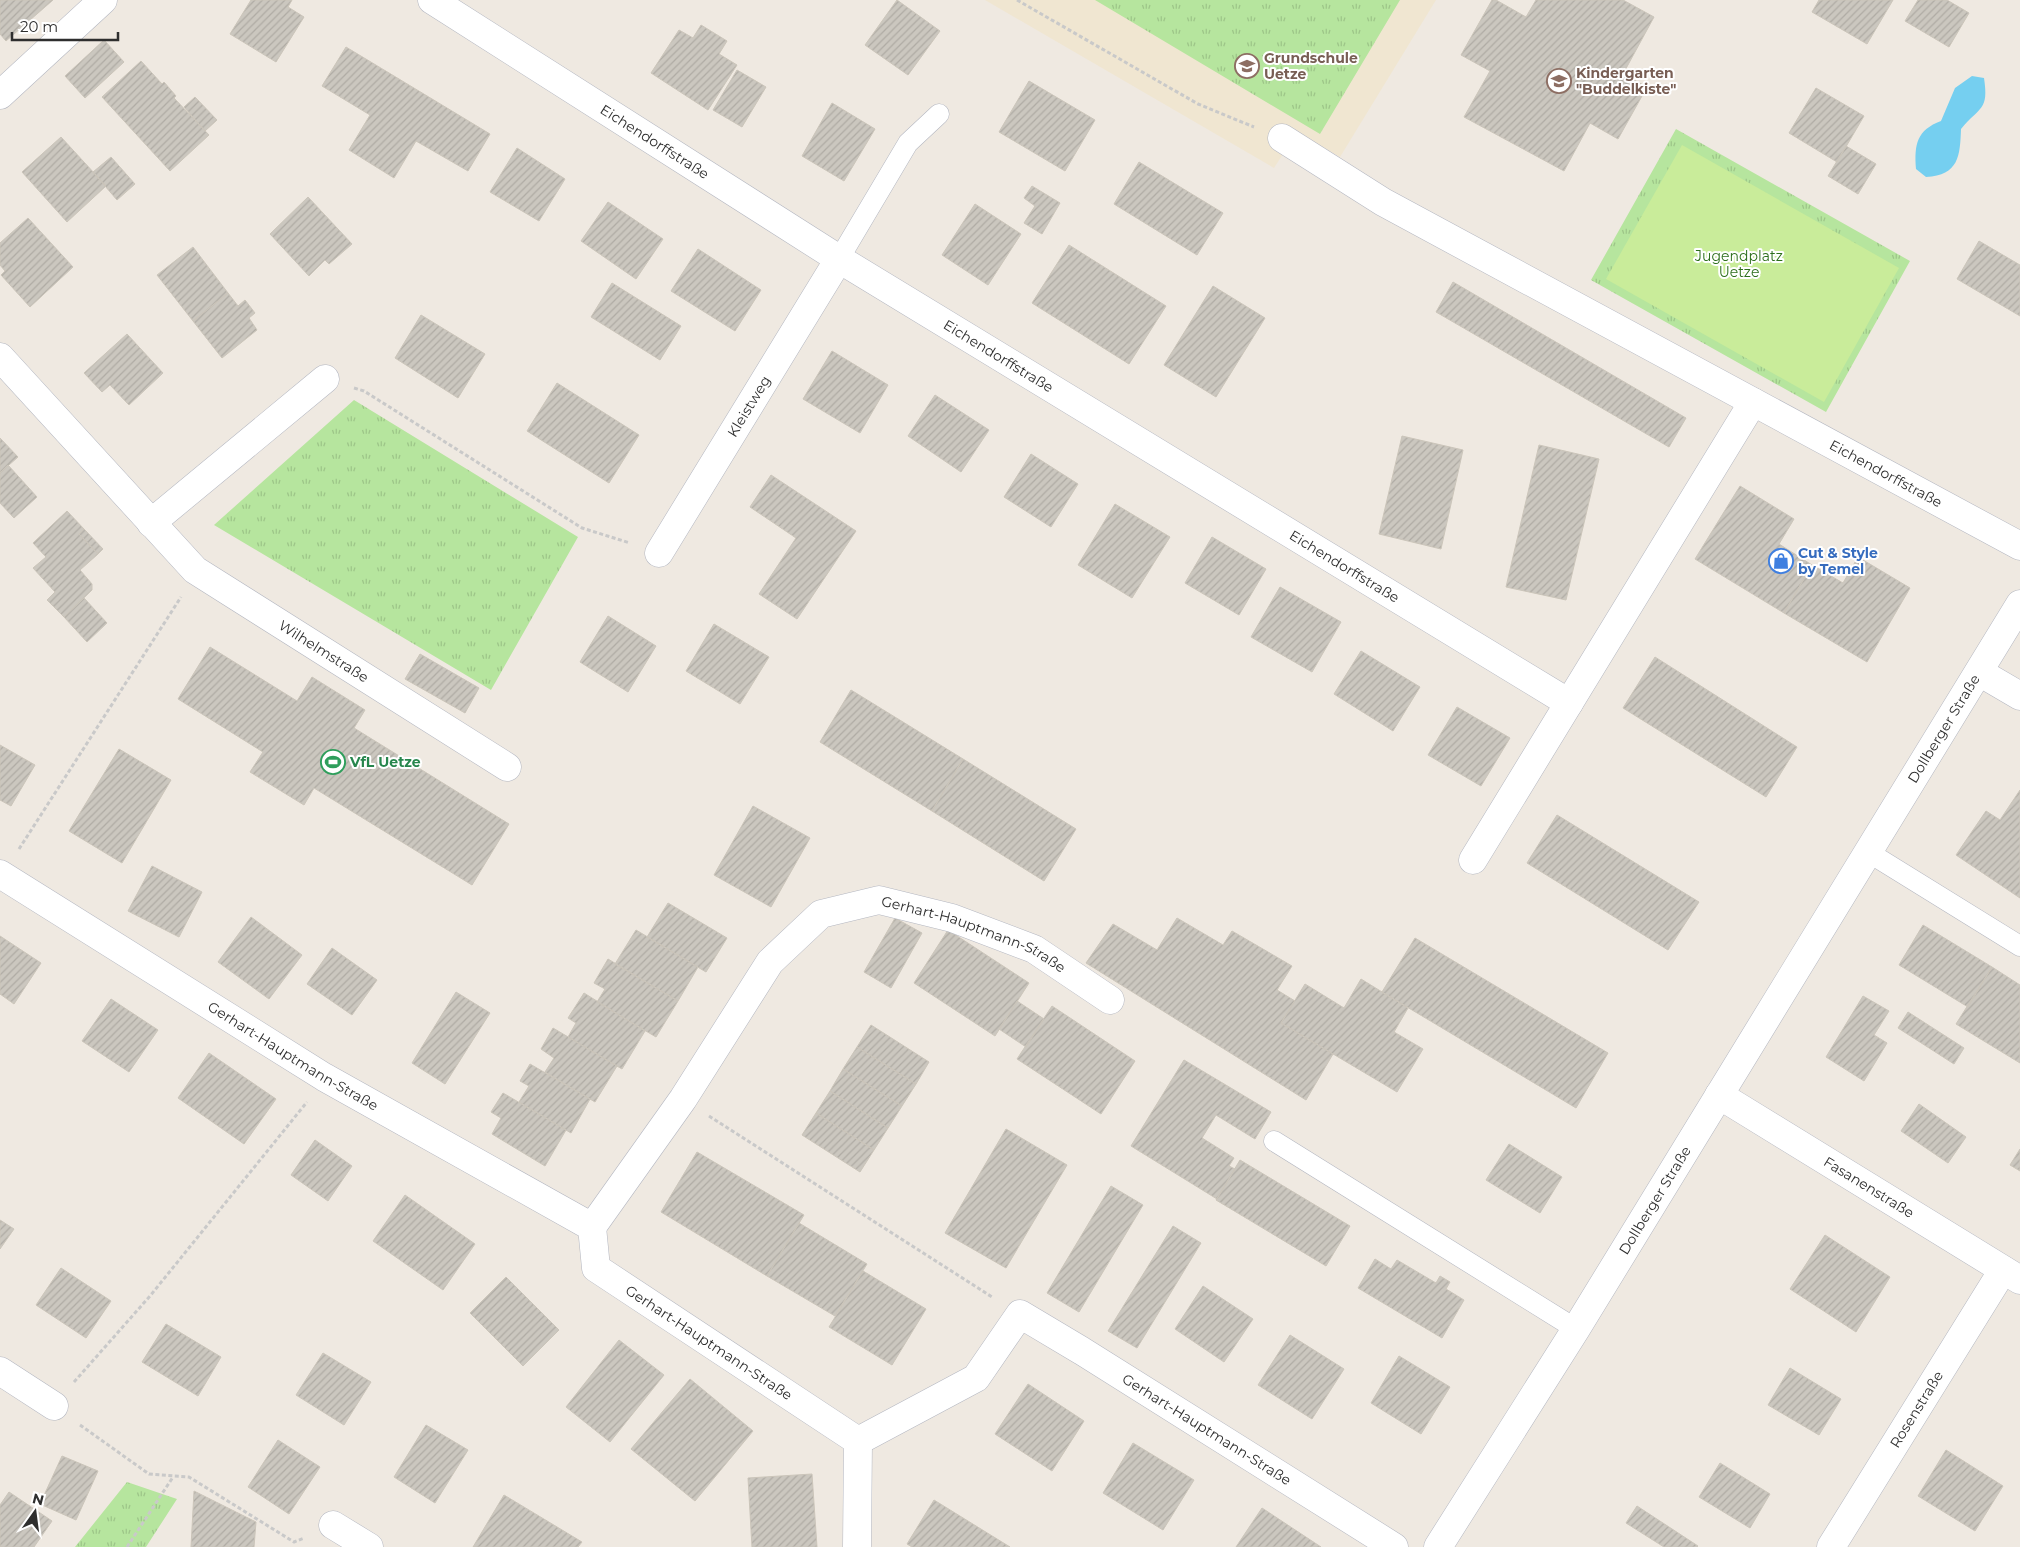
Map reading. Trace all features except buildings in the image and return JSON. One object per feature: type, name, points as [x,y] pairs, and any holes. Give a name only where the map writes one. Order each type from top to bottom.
[{"type":"street","points":[[0,95],[103,0]]},
{"type":"street","name":"Eichendorffstraße","points":[[432,0],[838,259],[1569,703]]},
{"type":"street","name":"Eichendorffstraße","points":[[1282,138],[1383,202],[2020,546]]},
{"type":"street","name":"Kleistweg","points":[[659,553],[838,259]]},
{"type":"street","name":"Wilhelmstraße","points":[[0,357],[195,570],[507,767]]},
{"type":"street","points":[[151,523],[325,380]]},
{"type":"street","points":[[1473,860],[1753,402]]},
{"type":"street","name":"Dollberger Straße","points":[[1438,1547],[1576,1329],[2020,604]]},
{"type":"street","points":[[1979,672],[2020,696]]},
{"type":"street","name":"Gerhart-Hauptmann-Straße","points":[[1,875],[324,1077],[592,1227]]},
{"type":"street","name":"Gerhart-Hauptmann-Straße","points":[[858,1441],[596,1268],[592,1227],[683,1100],[770,962],[821,914],[879,900],[952,918],[1034,949],[1110,1000]]},
{"type":"street","name":"Fasanenstraße","points":[[1719,1095],[2011,1275]]},
{"type":"street","name":"Rosenstraße","points":[[1831,1547],[2011,1275]]},
{"type":"street","points":[[857,1547],[858,1441],[976,1378],[1020,1314]]},
{"type":"street","name":"Gerhart-Hauptmann-Straße","points":[[1020,1314],[1394,1547]]},
{"type":"street","points":[[0,1371],[54,1406]]},
{"type":"street","points":[[333,1525],[369,1547]]},
{"type":"lane","points":[[838,259],[908,143],[939,114]]},
{"type":"lane","points":[[1868,852],[2020,946]]},
{"type":"lane","points":[[1274,1141],[1576,1329]]},
{"type":"path","points":[[1018,0],[1198,104],[1282,138]]},
{"type":"path","points":[[325,380],[364,391],[582,528],[659,553]]},
{"type":"path","points":[[1,875],[177,605],[195,570]]},
{"type":"path","points":[[324,1077],[298,1115],[150,1296],[54,1406],[148,1474],[189,1477],[294,1542],[333,1525]]},
{"type":"path","points":[[683,1100],[1020,1314]]},
{"type":"path","points":[[127,1547],[174,1476]]},
{"type":"shaded area","name":"Grundschule Uetze","points":[[985,0],[1436,0],[1340,157],[1297,132],[1274,168]]},
{"type":"green space","points":[[1095,0],[1400,0],[1320,134]]},
{"type":"green space","name":"Jugendplatz Uetze","points":[[1676,129],[1910,261],[1826,412],[1591,280]]},
{"type":"green space","name":"Jugendplatz Uetze","points":[[1682,145],[1899,268],[1824,402],[1606,279]]},
{"type":"green space","points":[[354,400],[578,537],[491,690],[214,525]]},
{"type":"green space","points":[[127,1482],[177,1499],[146,1547],[75,1547]]},
{"type":"water","points":[[1972,76],[1984,78],[1984,103],[1961,129],[1960,148],[1956,162],[1945,172],[1926,177],[1916,169],[1916,152],[1919,139],[1927,129],[1941,121],[1955,88]]},
{"type":"place","name":"Grundschule Uetze","points":[[1247,66]]},
{"type":"place","name":"Kindergarten \"Buddelkiste\"","points":[[1559,81]]},
{"type":"place","name":"Cut & Style by Temel","points":[[1781,561]]},
{"type":"place","name":"VfL Uetze","points":[[333,762]]}]
